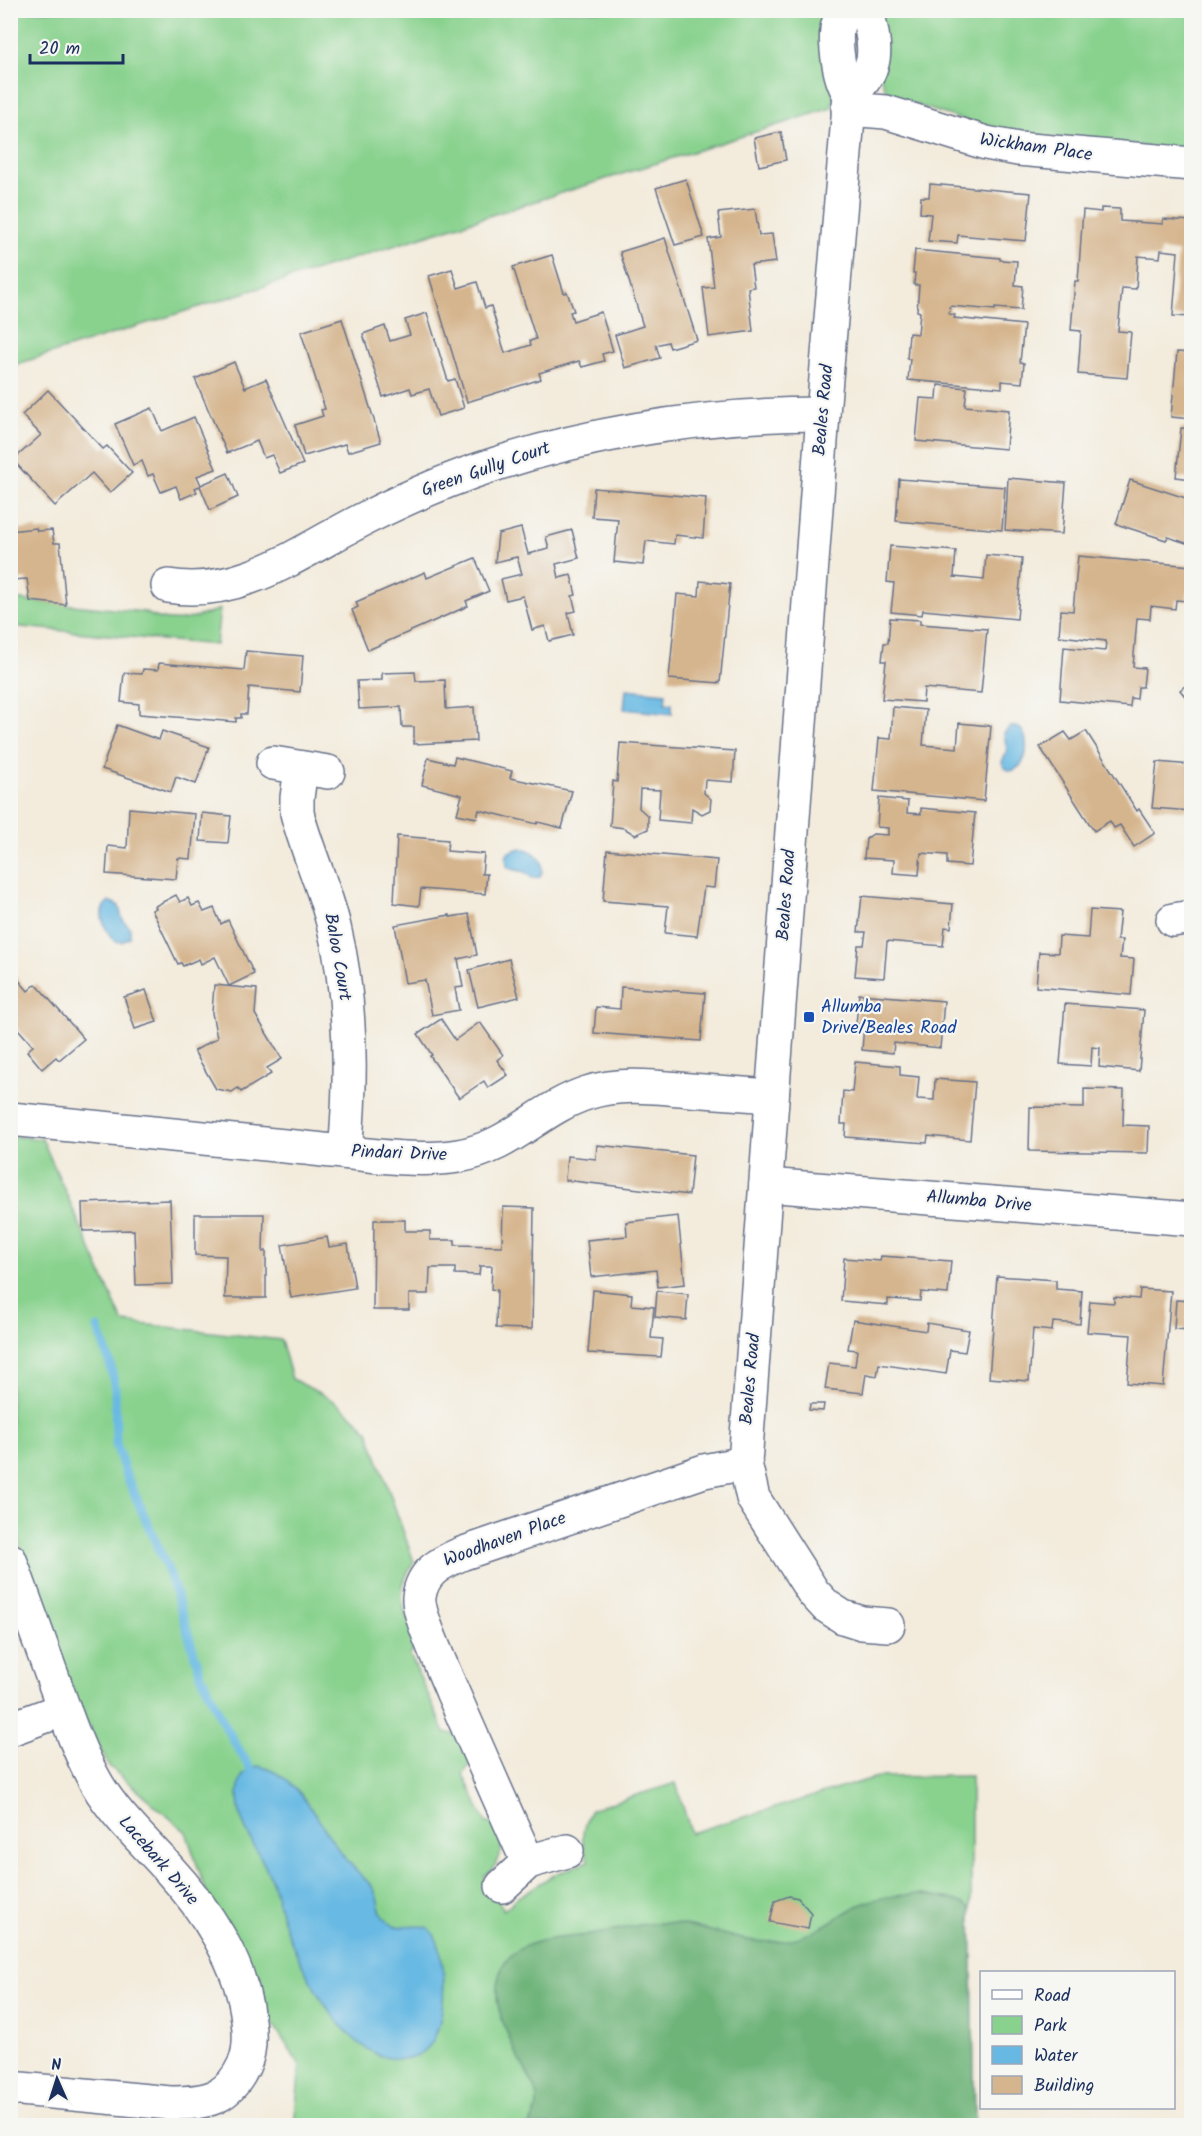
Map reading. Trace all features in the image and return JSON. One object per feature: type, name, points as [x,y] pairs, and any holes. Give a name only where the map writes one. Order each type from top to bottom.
[{"type":"street","name":"Beales Road","points":[[843,10],[837,28],[837,41],[842,76],[849,102],[823,414],[746,1463],[753,1498],[813,1592],[826,1606],[843,1617],[862,1623],[888,1625]]},
{"type":"street","points":[[849,102],[872,64],[874,54],[873,31],[867,10]]},
{"type":"street","name":"Wickham Place","points":[[849,102],[977,141],[1018,149],[1191,165]]},
{"type":"street","name":"Green Gully Court","points":[[168,586],[204,588],[252,576],[414,495],[494,464],[564,444],[637,429],[713,418],[823,414]]},
{"type":"street","name":"Baloo Court","points":[[301,768],[297,813],[334,927],[344,987],[349,1050],[345,1152]]},
{"type":"street","name":"Pindari Drive","points":[[10,1119],[345,1152],[431,1158],[481,1151],[504,1141],[567,1101],[588,1092],[612,1088],[660,1088],[772,1096]]},
{"type":"street","name":"Allumba Drive","points":[[766,1185],[1191,1219]]},
{"type":"street","name":"Woodhaven Place","points":[[528,1862],[428,1630],[418,1600],[428,1573],[439,1564],[472,1550],[710,1469],[746,1463]]},
{"type":"street","name":"Lacebark Drive","points":[[10,1560],[82,1754],[111,1808],[192,1897],[218,1936],[236,1972],[246,2003],[250,2035],[246,2060],[237,2081],[220,2095],[196,2103],[170,2103],[10,2088]]},
{"type":"street","points":[[10,1729],[64,1708]]},
{"type":"street","points":[[502,1886],[528,1862],[567,1851]]},
{"type":"green space","points":[[11,11],[834,11],[835,91],[832,108],[11,366]]},
{"type":"green space","points":[[876,11],[1191,11],[1191,151],[1005,133],[891,97],[879,68]]},
{"type":"green space","points":[[10,599],[144,612],[154,617],[173,620],[201,616],[220,609],[216,645],[11,626]]},
{"type":"green space","points":[[10,1136],[42,1139],[123,1322],[281,1340],[292,1379],[342,1407],[368,1431],[414,1562],[407,1573],[402,1593],[405,1613],[418,1644],[410,1655],[445,1733],[458,1734],[471,1763],[463,1774],[486,1823],[498,1823],[501,1853],[491,1871],[484,1877],[504,1910],[518,1897],[553,1875],[589,1861],[584,1848],[583,1835],[585,1822],[591,1809],[676,1783],[691,1833],[877,1777],[971,1776],[975,2125],[294,2125],[300,2066],[261,2005],[208,1897],[186,1832],[109,1766],[52,1656],[11,1516]]},
{"type":"green space","points":[[924,1894],[955,1900],[971,1910],[975,2125],[529,2125],[535,2115],[537,2096],[505,2027],[499,2011],[497,1994],[501,1969],[521,1948],[550,1939],[596,1934],[656,1923],[691,1926],[746,1940],[774,1942],[797,1938],[873,1900]]},
{"type":"water","points":[[626,689],[666,693],[665,703],[672,704],[672,714],[624,709]]},
{"type":"water","points":[[1010,727],[1017,727],[1023,731],[1026,755],[1016,769],[1010,771],[1004,767],[1002,762],[1007,751],[1004,733]]},
{"type":"water","points":[[520,848],[531,851],[539,857],[542,866],[540,877],[532,878],[525,872],[507,866],[506,857],[509,852]]},
{"type":"water","points":[[108,902],[119,906],[122,919],[130,928],[130,937],[122,942],[115,941],[103,922],[102,911]]},
{"type":"water","points":[[259,1766],[287,1780],[298,1791],[345,1858],[373,1888],[386,1921],[399,1927],[427,1927],[438,1943],[443,1965],[444,1989],[439,2025],[429,2046],[417,2055],[409,2058],[388,2058],[368,2049],[350,2035],[318,1994],[287,1932],[271,1879],[243,1824],[238,1799],[241,1778],[251,1768]]},
{"type":"building","points":[[781,132],[786,160],[759,166],[754,138]]},
{"type":"building","points":[[686,179],[704,237],[675,245],[656,188]]},
{"type":"building","points":[[930,184],[1031,193],[1026,241],[958,235],[957,243],[928,241],[931,214],[920,213],[921,197],[929,197]]},
{"type":"building","points":[[1101,208],[1120,209],[1120,221],[1163,224],[1163,219],[1192,221],[1192,317],[1173,316],[1178,252],[1161,250],[1160,258],[1138,256],[1136,289],[1122,288],[1118,331],[1131,332],[1127,378],[1078,374],[1081,331],[1071,330],[1075,281],[1078,281],[1083,210],[1101,212]]},
{"type":"building","points":[[755,209],[759,235],[772,234],[776,262],[751,265],[754,287],[748,288],[753,331],[709,337],[703,288],[714,287],[708,239],[721,237],[718,213]]},
{"type":"building","points":[[665,238],[697,340],[670,348],[668,342],[656,345],[660,358],[625,368],[615,335],[643,326],[620,252]]},
{"type":"building","points":[[915,250],[1017,261],[1015,285],[1023,286],[1021,310],[950,306],[949,314],[955,315],[954,318],[1024,325],[1020,362],[1024,363],[1022,383],[1002,381],[1002,388],[908,380],[909,333],[918,334],[920,312],[917,311],[919,285],[914,285],[915,273],[913,273]]},
{"type":"building","points":[[552,255],[564,293],[567,292],[574,311],[570,312],[573,321],[601,312],[613,351],[602,354],[604,361],[582,367],[579,361],[539,373],[541,379],[467,402],[429,276],[452,269],[458,288],[477,282],[485,308],[491,306],[505,353],[531,345],[530,341],[536,339],[513,267]]},
{"type":"building","points":[[427,313],[448,381],[455,379],[464,408],[438,416],[429,389],[412,394],[410,388],[383,397],[363,334],[385,326],[390,341],[410,335],[405,320]]},
{"type":"building","points":[[342,319],[381,442],[348,452],[345,444],[304,456],[295,425],[323,416],[321,410],[325,409],[301,332]]},
{"type":"building","points":[[1177,352],[1192,353],[1192,419],[1171,417]]},
{"type":"building","points":[[234,362],[245,388],[266,379],[303,464],[280,473],[272,455],[264,458],[257,441],[227,453],[195,379]]},
{"type":"building","points":[[938,385],[967,388],[965,406],[1009,410],[1006,449],[916,441],[920,398],[937,399]]},
{"type":"building","points":[[48,390],[103,449],[107,446],[132,473],[110,493],[92,473],[55,506],[13,460],[41,435],[22,415]]},
{"type":"building","points":[[152,408],[162,431],[194,417],[216,469],[197,476],[201,485],[228,473],[238,497],[210,510],[200,486],[195,488],[197,492],[181,499],[176,486],[161,492],[153,474],[148,476],[142,461],[133,465],[115,424]]},
{"type":"building","points":[[1181,428],[1192,429],[1192,479],[1176,477]]},
{"type":"building","points":[[1008,478],[1066,483],[1062,534],[1005,530]]},
{"type":"building","points":[[899,479],[1005,487],[1002,530],[896,521]]},
{"type":"building","points":[[1130,480],[1192,500],[1192,545],[1168,537],[1166,540],[1116,524]]},
{"type":"building","points":[[594,488],[706,498],[703,538],[675,535],[674,544],[646,541],[643,565],[614,562],[618,519],[592,517]]},
{"type":"building","points":[[36,528],[37,531],[52,530],[54,543],[60,543],[66,605],[30,601],[27,579],[10,580],[10,531]]},
{"type":"building","points":[[521,528],[528,554],[549,549],[546,537],[572,530],[579,558],[556,564],[559,578],[571,575],[576,595],[572,596],[576,611],[568,613],[573,635],[549,641],[545,626],[532,630],[523,596],[506,600],[501,579],[522,574],[517,557],[495,562],[498,534]]},
{"type":"building","points":[[890,546],[956,551],[954,577],[984,580],[986,555],[1022,558],[1017,619],[923,610],[922,615],[891,612],[894,583],[887,582]]},
{"type":"building","points":[[1078,556],[1192,566],[1192,592],[1188,592],[1187,601],[1176,600],[1175,609],[1151,606],[1150,619],[1137,618],[1133,667],[1145,668],[1143,687],[1138,687],[1137,699],[1131,698],[1130,707],[1060,700],[1064,647],[1105,651],[1106,641],[1059,636],[1061,610],[1073,611]]},
{"type":"building","points":[[475,558],[489,591],[466,601],[468,606],[368,650],[352,610],[358,607],[356,602],[425,572],[427,578]]},
{"type":"building","points":[[700,581],[730,584],[720,683],[669,679],[677,594],[699,596]]},
{"type":"building","points":[[890,618],[920,620],[920,624],[987,629],[981,693],[924,688],[923,702],[882,699],[886,661],[882,661],[884,643],[888,643]]},
{"type":"building","points":[[246,651],[303,656],[300,692],[249,687],[247,714],[241,714],[241,718],[236,718],[236,722],[139,714],[139,704],[121,702],[124,673],[142,674],[143,669],[158,670],[159,663],[244,670]]},
{"type":"building","points":[[415,672],[416,681],[445,680],[446,709],[474,707],[476,741],[414,744],[414,727],[402,727],[401,707],[359,709],[357,681],[382,680],[382,673]]},
{"type":"building","points":[[1192,680],[1192,705],[1180,690]]},
{"type":"building","points":[[893,707],[926,710],[923,745],[957,748],[959,723],[991,726],[984,801],[874,791],[879,738],[891,739]]},
{"type":"building","points":[[117,725],[159,740],[162,731],[209,747],[196,784],[176,777],[171,792],[102,769]]},
{"type":"building","points":[[1086,731],[1137,811],[1139,809],[1155,833],[1134,847],[1120,825],[1114,828],[1110,821],[1094,831],[1040,747],[1065,732],[1071,740]]},
{"type":"building","points":[[620,743],[735,751],[733,782],[705,780],[704,793],[711,799],[710,810],[702,814],[692,808],[691,823],[658,820],[660,790],[640,789],[639,808],[648,816],[648,829],[635,835],[624,828],[610,826],[613,781],[617,782]]},
{"type":"building","points":[[455,757],[512,771],[510,778],[572,791],[562,828],[479,810],[477,818],[457,814],[462,795],[422,785],[428,758],[453,764]]},
{"type":"building","points":[[1157,762],[1192,765],[1192,811],[1152,808]]},
{"type":"building","points":[[879,798],[908,801],[907,813],[921,814],[921,808],[975,813],[970,866],[947,864],[947,855],[921,853],[919,875],[893,873],[894,860],[864,858],[866,839],[873,834],[888,835],[888,828],[877,827]]},
{"type":"building","points":[[129,808],[195,814],[191,859],[178,858],[176,879],[106,874],[108,846],[127,848]]},
{"type":"building","points":[[202,813],[231,816],[228,843],[200,841]]},
{"type":"building","points":[[397,836],[448,840],[447,851],[484,854],[482,874],[487,874],[485,894],[421,889],[419,906],[394,903]]},
{"type":"building","points":[[607,850],[717,860],[714,888],[704,887],[697,936],[665,933],[668,906],[603,901]]},
{"type":"building","points":[[176,895],[180,902],[188,898],[192,906],[199,903],[204,912],[214,908],[221,924],[228,920],[254,974],[229,986],[215,957],[201,964],[199,959],[183,966],[181,963],[178,964],[152,910],[156,908],[155,906]]},
{"type":"building","points":[[862,896],[953,904],[951,928],[945,927],[943,946],[887,941],[884,978],[855,976],[858,945],[864,945],[866,932],[858,932]]},
{"type":"building","points":[[1090,910],[1120,912],[1117,940],[1122,940],[1120,958],[1134,959],[1131,995],[1036,987],[1039,952],[1058,953],[1059,936],[1088,938]]},
{"type":"building","points":[[469,914],[477,955],[458,959],[463,987],[455,988],[459,1010],[432,1015],[425,980],[405,983],[395,925],[450,915],[450,917]]},
{"type":"building","points":[[509,959],[519,997],[478,1007],[469,970]]},
{"type":"building","points":[[10,970],[28,991],[36,984],[84,1039],[59,1060],[56,1057],[42,1069],[27,1051],[33,1046],[10,1020]]},
{"type":"building","points":[[214,985],[257,989],[255,1014],[282,1059],[267,1068],[271,1074],[241,1092],[238,1088],[232,1092],[216,1089],[194,1051],[217,1038],[212,1013]]},
{"type":"building","points":[[621,987],[705,993],[701,1041],[594,1033],[596,1007],[620,1009]]},
{"type":"building","points":[[146,990],[157,1022],[135,1029],[124,997]]},
{"type":"building","points":[[859,994],[944,1001],[940,1048],[894,1043],[893,1053],[862,1050],[864,1024],[856,1024]]},
{"type":"building","points":[[1065,1004],[1144,1010],[1139,1071],[1099,1067],[1100,1048],[1092,1047],[1091,1066],[1060,1064]]},
{"type":"building","points":[[441,1019],[455,1040],[480,1022],[503,1055],[497,1060],[508,1075],[488,1088],[484,1081],[459,1098],[418,1034]]},
{"type":"building","points":[[855,1062],[900,1066],[900,1075],[919,1077],[917,1099],[934,1100],[935,1079],[975,1082],[970,1140],[928,1136],[927,1143],[845,1137],[846,1124],[841,1124],[843,1091],[852,1092]]},
{"type":"building","points":[[1084,1089],[1124,1090],[1123,1125],[1149,1126],[1148,1153],[1029,1151],[1030,1107],[1084,1108]]},
{"type":"building","points":[[597,1145],[693,1155],[689,1195],[565,1180],[567,1156],[596,1159]]},
{"type":"building","points":[[170,1200],[173,1284],[136,1285],[134,1230],[83,1231],[82,1203]]},
{"type":"building","points":[[503,1207],[534,1208],[532,1329],[496,1328],[497,1290],[491,1289],[492,1266],[480,1266],[479,1275],[455,1274],[455,1268],[430,1268],[429,1294],[409,1294],[409,1310],[373,1310],[374,1220],[405,1220],[405,1231],[430,1231],[430,1240],[455,1240],[455,1245],[502,1246]]},
{"type":"building","points":[[195,1214],[264,1214],[263,1252],[266,1251],[266,1298],[225,1298],[226,1256],[195,1255]]},
{"type":"building","points":[[678,1216],[685,1284],[658,1287],[656,1270],[591,1277],[587,1240],[627,1236],[626,1222]]},
{"type":"building","points":[[327,1237],[329,1247],[348,1244],[355,1288],[291,1298],[282,1245]]},
{"type":"building","points":[[881,1256],[951,1261],[948,1294],[921,1292],[920,1301],[888,1299],[888,1305],[841,1301],[844,1258],[880,1261]]},
{"type":"building","points":[[997,1276],[1056,1280],[1056,1289],[1082,1291],[1080,1324],[1053,1322],[1052,1331],[1033,1329],[1029,1381],[989,1378]]},
{"type":"building","points":[[1140,1289],[1171,1291],[1163,1386],[1127,1383],[1131,1335],[1087,1332],[1090,1301],[1114,1303],[1114,1297],[1139,1299]]},
{"type":"building","points":[[593,1290],[632,1294],[631,1305],[654,1307],[651,1338],[663,1339],[661,1357],[588,1353]]},
{"type":"building","points":[[657,1291],[688,1294],[686,1320],[655,1317]]},
{"type":"building","points":[[1176,1300],[1192,1301],[1192,1330],[1174,1329]]},
{"type":"building","points":[[853,1320],[926,1331],[927,1323],[969,1330],[965,1352],[950,1350],[946,1374],[879,1364],[877,1376],[866,1374],[863,1393],[825,1389],[829,1363],[855,1366],[857,1350],[848,1349]]},
{"type":"building","points":[[810,1404],[824,1404],[823,1411],[809,1410]]},
{"type":"building","points":[[789,1896],[798,1898],[811,1913],[808,1929],[770,1922],[775,1901]]},
{"type":"waterway","points":[[98,1328],[110,1363],[115,1388],[116,1444],[125,1472],[170,1575],[201,1675],[224,1724],[255,1777]]},
{"type":"place","name":"Allumba Drive/Beales Road","points":[[809,1017]]}]
